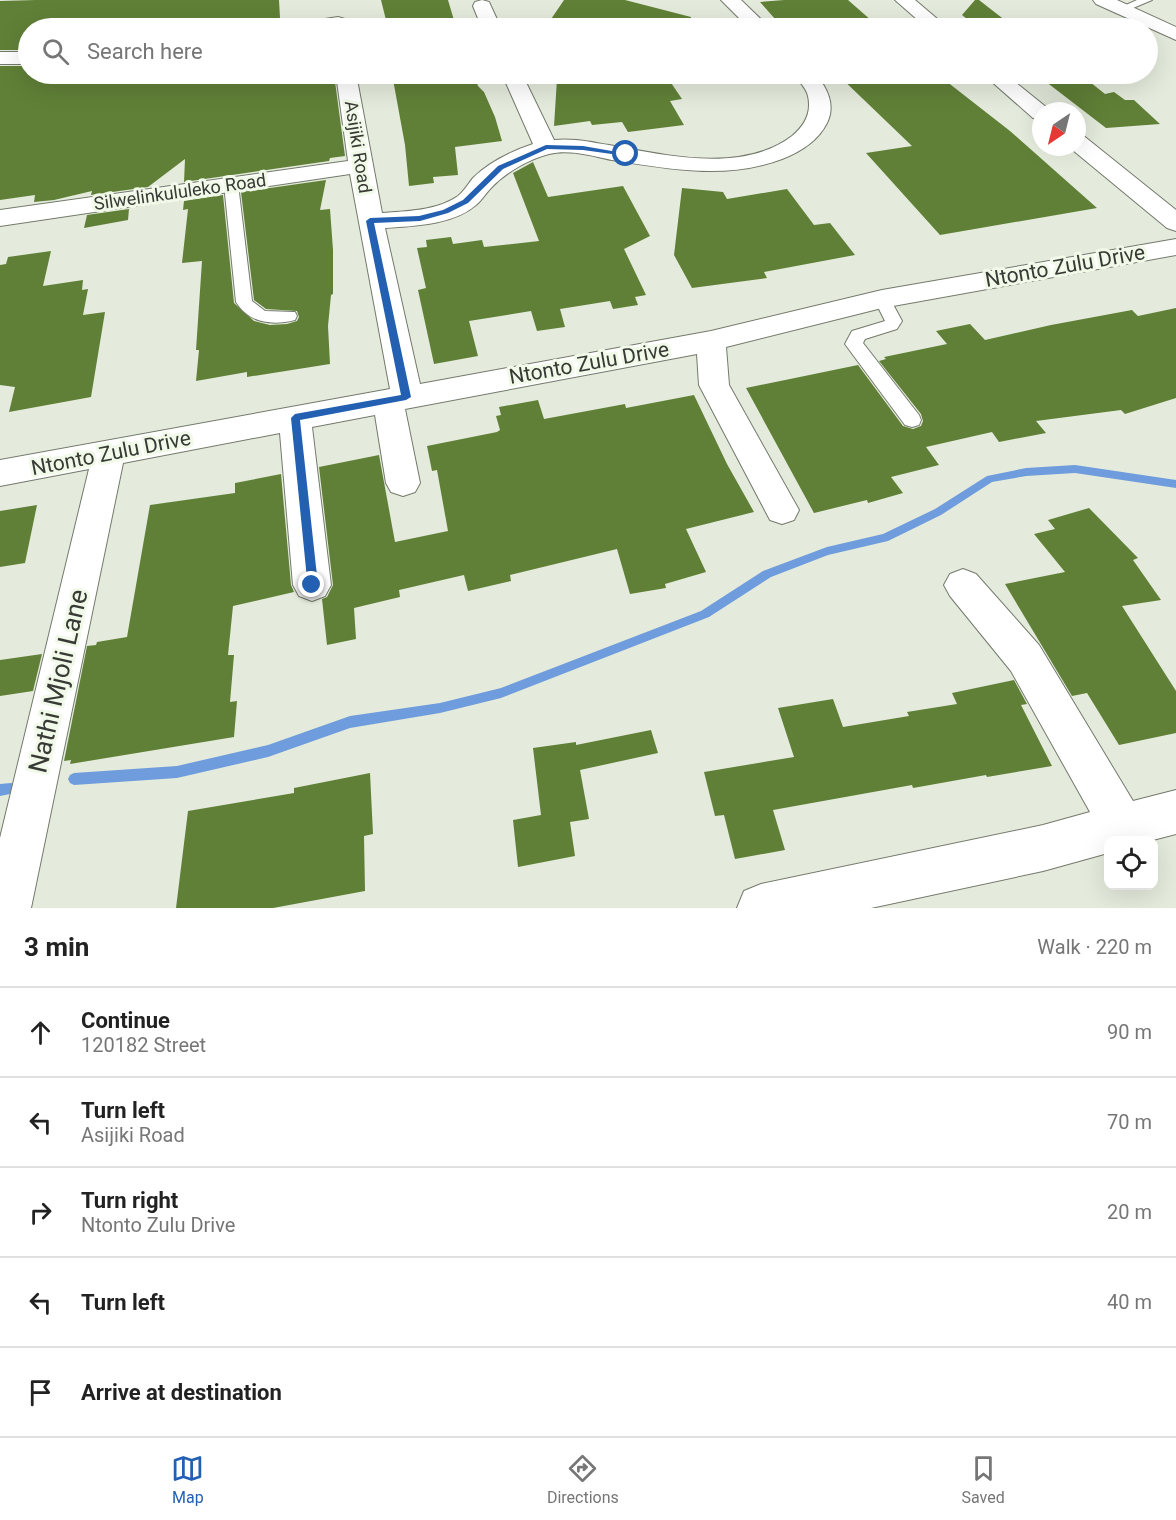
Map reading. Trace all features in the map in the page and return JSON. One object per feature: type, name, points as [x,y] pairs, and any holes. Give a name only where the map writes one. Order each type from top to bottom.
[{"type":"street","points":[[336,0],[337,18]]},
{"type":"street","points":[[730,0],[749,18]]},
{"type":"street","points":[[904,0],[926,18]]},
{"type":"street","points":[[1102,0],[1141,18]]},
{"type":"street","points":[[1145,0],[1166,9]]},
{"type":"street","points":[[482,6],[487,18]]},
{"type":"street","points":[[1158,26],[1176,34]]},
{"type":"street","points":[[0,57],[18,58]]},
{"type":"street","name":"Asijiki Road","points":[[348,84],[397,400],[403,483]]},
{"type":"street","points":[[517,84],[546,147]]},
{"type":"street","points":[[370,221],[420,219],[445,211],[465,202],[501,167],[546,147],[583,148],[682,164],[728,166],[764,159],[795,145],[817,124],[822,103],[814,84]]},
{"type":"street","points":[[1005,84],[1032,106]]},
{"type":"street","points":[[1086,149],[1176,223]]},
{"type":"street","name":"Silwelinkululeko Road","points":[[0,218],[360,166]]},
{"type":"street","name":"Ntonto Zulu Drive","points":[[0,473],[711,341],[882,299],[1176,246]]},
{"type":"street","points":[[711,341],[714,385],[782,510]]},
{"type":"street","points":[[295,418],[312,585]]},
{"type":"street","name":"Nathi Mjoli Lane","points":[[8,908],[109,453]]},
{"type":"street","points":[[963,585],[1025,658],[1123,826]]},
{"type":"street","points":[[761,908],[1042,848],[1176,812]]},
{"type":"lane","points":[[1122,9],[1145,0]]},
{"type":"lane","points":[[231,184],[244,302],[249,311],[261,317],[289,316]]},
{"type":"lane","points":[[882,299],[894,321],[891,326],[858,335],[854,344],[912,420]]},
{"type":"building","points":[[279,0],[280,18],[18,18],[18,50],[0,50],[0,1]]},
{"type":"building","points":[[381,0],[448,0],[453,18],[386,18]]},
{"type":"building","points":[[564,0],[625,0],[691,17],[691,18],[552,18]]},
{"type":"building","points":[[848,0],[869,18],[774,18],[760,2]]},
{"type":"building","points":[[975,0],[979,0],[1002,18],[966,18],[962,15]]},
{"type":"building","points":[[0,66],[18,66],[18,84],[335,84],[345,156],[330,158],[329,161],[184,182],[185,159],[148,187],[91,195],[92,191],[34,202],[35,195],[0,200]]},
{"type":"building","points":[[394,84],[477,84],[484,92],[495,117],[502,141],[455,147],[458,175],[433,177],[434,183],[409,186],[405,145]]},
{"type":"building","points":[[557,84],[672,84],[682,99],[670,101],[684,125],[628,132],[622,122],[592,125],[590,121],[554,126]]},
{"type":"building","points":[[847,84],[950,84],[1010,131],[1032,150],[1032,156],[1038,156],[1097,208],[940,235],[866,153],[912,146]]},
{"type":"building","points":[[1049,84],[1092,84],[1105,94],[1114,92],[1125,100],[1134,100],[1160,124],[1106,128],[1086,113],[1086,102],[1072,102]]},
{"type":"building","points":[[533,162],[548,197],[623,186],[650,236],[624,249],[646,295],[635,297],[638,305],[613,309],[610,301],[560,309],[565,327],[537,331],[531,311],[469,321],[478,356],[434,364],[418,290],[426,288],[417,248],[427,247],[426,240],[451,237],[453,244],[482,240],[484,247],[539,241],[513,173]]},
{"type":"building","points":[[326,180],[320,210],[330,209],[333,250],[333,294],[331,295],[328,326],[330,364],[247,377],[247,372],[196,381],[202,261],[182,263],[188,209],[183,210],[184,201],[223,195],[234,303],[254,321],[270,325],[287,324],[297,321],[299,317],[297,311],[266,309],[254,300],[241,192]]},
{"type":"building","points":[[682,188],[723,192],[727,199],[787,189],[814,225],[830,223],[855,255],[764,272],[767,278],[692,288],[674,255]]},
{"type":"building","points":[[129,209],[128,220],[84,228],[87,215]]},
{"type":"building","points":[[51,251],[43,286],[83,280],[82,290],[88,289],[83,315],[105,312],[91,397],[9,412],[15,387],[0,385],[0,265],[6,264],[8,257]]},
{"type":"building","points":[[1176,308],[1176,398],[1125,414],[1121,410],[1036,421],[1046,433],[999,442],[992,432],[926,447],[939,465],[891,477],[903,493],[868,503],[867,500],[814,513],[746,388],[858,365],[903,426],[913,429],[921,426],[923,421],[921,414],[879,361],[886,359],[884,357],[947,344],[936,331],[970,324],[985,340],[1132,310],[1138,316]]},
{"type":"building","points":[[694,395],[727,464],[754,512],[686,529],[706,572],[665,584],[666,588],[630,594],[617,549],[510,575],[511,581],[468,591],[464,575],[399,590],[400,597],[354,608],[356,639],[327,645],[322,599],[327,597],[333,585],[319,467],[379,455],[395,542],[448,531],[437,470],[432,471],[427,446],[497,432],[500,430],[496,416],[501,415],[499,407],[538,400],[544,419],[625,404],[626,408]]},
{"type":"building","points":[[281,474],[291,585],[294,592],[233,606],[228,655],[234,655],[230,702],[237,701],[234,737],[70,764],[71,760],[64,761],[87,646],[127,637],[150,505],[235,493],[235,483]]},
{"type":"building","points":[[37,505],[25,563],[0,567],[0,511]]},
{"type":"building","points":[[1089,508],[1138,558],[1133,560],[1161,600],[1122,606],[1176,691],[1176,733],[1119,745],[1087,693],[1072,696],[1005,584],[1065,572],[1034,534],[1055,529],[1048,520]]},
{"type":"building","points":[[42,654],[33,691],[0,696],[0,660]]},
{"type":"building","points":[[1014,680],[1027,704],[1021,705],[1052,766],[913,788],[912,785],[773,810],[785,850],[735,859],[724,815],[715,816],[704,772],[794,757],[778,708],[833,699],[843,727],[909,716],[907,712],[957,704],[952,693]]},
{"type":"building","points":[[651,730],[658,753],[580,770],[589,819],[570,822],[575,856],[518,867],[513,820],[541,815],[533,748],[576,742],[576,745]]},
{"type":"building","points":[[370,773],[373,834],[364,836],[365,891],[273,908],[176,908],[188,811],[294,793],[294,788]]},
{"type":"waterway","points":[[74,779],[177,772],[268,751],[350,722],[440,708],[501,693],[705,614],[767,574],[827,551],[885,538],[938,512],[990,479],[1026,472],[1075,469],[1176,484]]},
{"type":"waterway","points":[[0,790],[11,789]]},
{"type":"route","points":[[312,585],[295,418],[406,397],[370,221],[420,219],[445,211],[465,202],[501,167],[546,147],[583,148],[626,154]]}]
